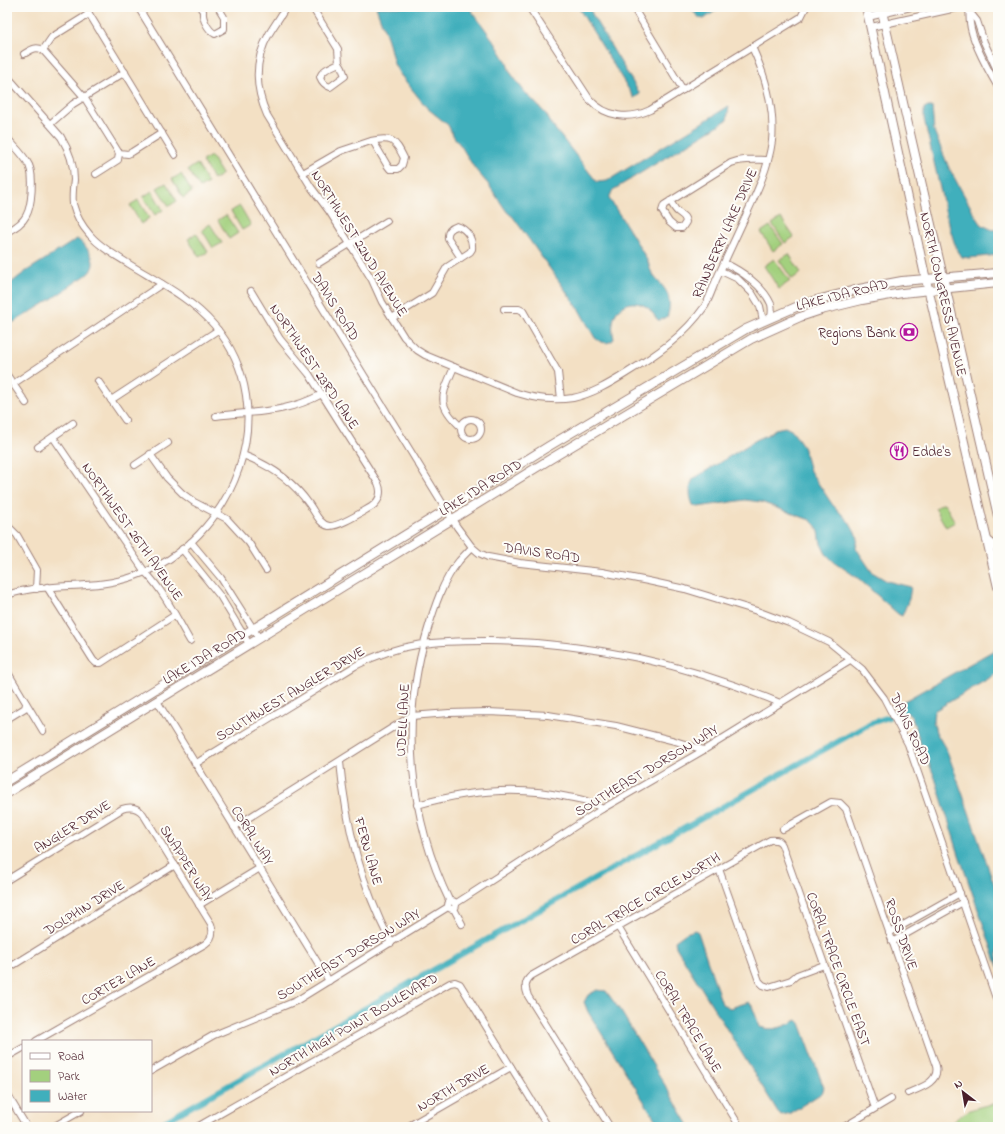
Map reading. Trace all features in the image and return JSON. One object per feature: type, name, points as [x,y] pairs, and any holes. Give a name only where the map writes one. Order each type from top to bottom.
[{"type":"street","points":[[84,7],[175,155]]},
{"type":"street","name":"DAVIS ROAD","points":[[138,7],[452,519],[472,548],[484,555],[498,559],[520,563],[602,572],[636,578],[721,599],[757,611],[813,634],[829,642],[862,669],[884,698],[908,744],[998,1004]]},
{"type":"street","points":[[202,8],[202,16],[211,32],[215,34],[224,29],[224,17],[218,7]]},
{"type":"street","name":"NORTHWEST 22ND AVENUE","points":[[286,7],[270,33],[261,52],[258,74],[260,95],[268,115],[303,173],[329,211],[372,280],[382,302],[404,338],[425,355],[516,393],[548,400],[561,399]]},
{"type":"street","points":[[312,7],[338,49],[338,63]]},
{"type":"street","points":[[529,7],[590,100],[606,112],[614,115],[631,116],[650,110],[683,90],[801,17],[806,8]]},
{"type":"street","points":[[633,7],[683,90]]},
{"type":"street","name":"NORTH CONGRESS AVENUE","points":[[866,7],[926,280],[998,587]]},
{"type":"street","points":[[868,17],[881,10],[911,7]]},
{"type":"street","points":[[871,27],[961,7]]},
{"type":"street","points":[[969,9],[977,21],[984,42],[998,72]]},
{"type":"street","points":[[969,9],[970,23],[977,45],[985,64],[998,87]]},
{"type":"street","name":"NORTH CONGRESS AVENUE","points":[[881,10],[998,516]]},
{"type":"street","points":[[43,50],[52,37],[89,14]]},
{"type":"street","name":"RAINBERRY LAKE DRIVE","points":[[561,399],[583,395],[600,389],[665,348],[687,328],[706,304],[765,174],[772,139],[771,106],[765,78],[752,47]]},
{"type":"street","points":[[24,54],[35,48],[43,50],[84,97],[120,153],[118,160],[96,174]]},
{"type":"street","points":[[50,124],[69,107],[125,72]]},
{"type":"street","points":[[7,76],[61,137],[70,154],[74,172],[73,203],[75,211],[84,227],[98,243],[107,250],[195,306],[218,330],[234,357],[240,372],[248,412],[243,455],[232,486],[206,526],[182,549],[146,572],[119,582],[47,587],[17,591],[7,594]]},
{"type":"street","points":[[120,153],[128,154],[162,133]]},
{"type":"street","points":[[7,138],[9,145],[26,160],[31,172],[32,180],[29,209],[23,221],[7,232]]},
{"type":"street","points":[[303,173],[341,151],[373,141],[384,139],[393,140],[397,145],[404,158],[402,166],[398,169],[390,169],[386,165],[373,141]]},
{"type":"street","points":[[670,201],[678,212],[685,218],[686,222],[682,228],[676,228],[669,222],[662,212],[664,205],[670,201],[736,161],[768,160]]},
{"type":"street","points":[[319,263],[387,221]]},
{"type":"street","points":[[392,318],[432,293],[444,270],[470,252],[473,245],[471,239],[463,228],[457,226],[449,230],[447,234],[461,258]]},
{"type":"street","points":[[724,263],[741,272],[752,281],[771,305],[772,316],[765,326],[751,339]]},
{"type":"street","points":[[721,271],[738,279],[752,293],[760,306],[763,321]]},
{"type":"street","name":"LAKE IDA ROAD","points":[[7,781],[446,509],[727,339],[772,316],[817,300],[859,289],[902,282],[998,273]]},
{"type":"street","name":"LAKE IDA ROAD","points":[[7,793],[452,519],[751,339],[776,327],[824,309],[882,296],[998,283]]},
{"type":"street","points":[[13,384],[162,284]]},
{"type":"street","name":"NORTHWEST 23RD LANE","points":[[243,455],[276,471],[288,481],[309,504],[323,524],[332,526],[339,524],[373,506],[380,495],[380,487],[378,483],[322,394],[309,374],[280,339],[251,291]]},
{"type":"street","points":[[504,309],[518,308],[523,311],[558,372],[561,399]]},
{"type":"street","points":[[111,400],[218,330]]},
{"type":"street","points":[[454,367],[443,393],[443,401],[454,420],[461,427]]},
{"type":"street","points":[[7,375],[26,403]]},
{"type":"street","points":[[98,381],[125,420]]},
{"type":"street","points":[[216,416],[273,411],[288,408],[322,394]]},
{"type":"street","points":[[600,429],[602,418],[609,410]]},
{"type":"street","points":[[38,447],[73,423]]},
{"type":"street","name":"NORTHWEST 26TH AVENUE","points":[[53,437],[146,572],[153,579],[190,641]]},
{"type":"street","points":[[135,465],[168,443]]},
{"type":"street","points":[[150,454],[167,478],[183,494],[194,502],[227,519],[249,543],[266,570]]},
{"type":"street","points":[[7,524],[17,535],[37,570],[36,589]]},
{"type":"street","points":[[987,540],[998,549]]},
{"type":"street","points":[[191,542],[221,578],[259,638]]},
{"type":"street","name":"UDELL LANE","points":[[462,924],[434,865],[426,844],[417,805],[412,761],[412,716],[416,676],[423,644],[434,610],[446,583],[460,560],[472,548]]},
{"type":"street","points":[[182,549],[220,596],[249,644]]},
{"type":"street","points":[[47,587],[96,663],[101,663],[175,616]]},
{"type":"street","name":"SOUTHWEST ANGLER DRIVE","points":[[195,764],[370,658],[396,648],[423,644],[469,641],[502,641],[604,651],[660,663],[697,673],[728,683],[780,704]]},
{"type":"street","name":"SOUTHEAST DORSON WAY","points":[[152,1070],[210,1037],[292,1003],[452,905],[602,809],[704,750],[850,660]]},
{"type":"street","points":[[7,671],[43,731]]},
{"type":"street","name":"CORAL WAY","points":[[156,701],[329,981]]},
{"type":"street","points":[[7,719],[25,708],[26,704]]},
{"type":"street","points":[[234,827],[412,716],[488,712],[548,716],[616,726],[661,736],[704,750]]},
{"type":"street","name":"FERN LANE","points":[[340,762],[346,811],[357,859],[373,905],[391,943]]},
{"type":"street","points":[[417,805],[462,794],[502,790],[522,790],[561,795],[595,804],[602,809]]},
{"type":"street","name":"ROSS DRIVE","points":[[783,829],[827,804],[836,802],[846,809],[937,1070],[935,1078],[922,1087],[908,1093]]},
{"type":"street","name":"SNAPPER WAY","points":[[131,807],[140,810],[143,814],[211,924],[211,938]]},
{"type":"street","name":"ANGLER DRIVE","points":[[7,880],[122,809],[131,807]]},
{"type":"street","name":"CORAL TRACE CIRCLE NORTH","points":[[610,1127],[528,996],[526,982],[531,976],[770,840],[777,840]]},
{"type":"street","name":"CORAL TRACE CIRCLE EAST","points":[[777,840],[782,846],[875,1108]]},
{"type":"street","name":"DOLPHIN DRIVE","points":[[7,968],[174,865]]},
{"type":"street","points":[[199,906],[260,868]]},
{"type":"street","points":[[719,869],[759,981],[763,985],[769,987],[791,980],[797,975],[824,965]]},
{"type":"street","points":[[889,933],[960,893]]},
{"type":"street","points":[[892,942],[963,902]]},
{"type":"street","name":"CORAL TRACE LANE","points":[[618,927],[740,1127]]},
{"type":"street","name":"CORTEZ LANE","points":[[38,1040],[205,944],[211,938]]},
{"type":"street","name":"NORTH HIGH POINT BOULEVARD","points":[[197,1127],[450,983],[455,982],[460,984],[548,1127]]},
{"type":"street","points":[[7,1057],[22,1049]]},
{"type":"street","name":"NORTH DRIVE","points":[[406,1127],[511,1067]]},
{"type":"street","points":[[7,1094],[27,1127]]},
{"type":"street","points":[[844,1127],[891,1099]]},
{"type":"street","points":[[53,1127],[79,1112]]},
{"type":"street","points":[[418,1120],[422,1127]]},
{"type":"green space","points":[[211,156],[222,174],[214,180],[202,161]]},
{"type":"green space","points":[[197,164],[208,183],[200,188],[188,170]]},
{"type":"green space","points":[[181,174],[192,192],[183,198],[172,179]]},
{"type":"green space","points":[[166,183],[177,201],[169,206],[157,188]]},
{"type":"green space","points":[[152,191],[163,210],[155,215],[143,197]]},
{"type":"green space","points":[[138,200],[149,218],[141,224],[130,205]]},
{"type":"green space","points":[[240,206],[251,225],[242,230],[231,211]]},
{"type":"green space","points":[[226,215],[238,233],[229,239],[218,220]]},
{"type":"green space","points":[[781,218],[794,237],[785,243],[772,224]]},
{"type":"green space","points":[[210,224],[222,243],[213,248],[202,230]]},
{"type":"green space","points":[[770,226],[783,244],[773,251],[761,232]]},
{"type":"green space","points":[[196,233],[208,252],[199,257],[188,239]]},
{"type":"green space","points":[[789,254],[801,273],[792,279],[779,260]]},
{"type":"green space","points":[[774,259],[790,281],[779,289],[764,266]]},
{"type":"green space","points":[[944,503],[955,522],[946,527],[935,508]]},
{"type":"green space","points":[[993,1104],[998,1105],[998,1127],[948,1127],[958,1117],[968,1111]]},
{"type":"water","points":[[376,7],[469,7],[496,44],[506,61],[510,72],[524,91],[546,114],[552,125],[597,182],[607,181],[729,106],[727,120],[613,190],[609,198],[639,245],[654,276],[667,292],[669,298],[669,312],[667,317],[658,320],[647,307],[629,303],[620,308],[614,317],[614,339],[605,343],[595,338],[578,308],[513,217],[507,212],[488,184],[475,169],[448,125],[427,108],[399,73],[394,64],[388,40]]},
{"type":"water","points":[[578,7],[589,7],[594,18],[640,94],[634,98]]},
{"type":"water","points":[[690,7],[721,7],[704,19],[694,13]]},
{"type":"water","points":[[932,107],[934,131],[949,168],[974,213],[982,225],[993,230],[998,229],[998,255],[969,258],[962,257],[956,248],[947,219],[924,119],[924,108]]},
{"type":"water","points":[[77,239],[84,244],[90,252],[93,266],[90,271],[52,299],[7,326],[7,286],[25,272]]},
{"type":"water","points":[[785,427],[793,431],[803,446],[810,471],[832,504],[849,522],[858,538],[856,548],[872,572],[887,581],[911,587],[909,599],[902,616],[859,579],[833,561],[826,554],[821,544],[819,532],[810,520],[761,502],[745,500],[698,507],[693,505],[690,492],[693,479],[775,429]]},
{"type":"water","points":[[998,648],[998,673],[934,711],[933,720],[936,732],[947,751],[998,895],[998,967],[959,855],[935,778],[912,718],[899,704]]},
{"type":"water","points":[[695,930],[698,932],[722,1004],[730,1008],[749,1002],[760,1027],[775,1029],[797,1020],[800,1023],[824,1088],[822,1093],[790,1113],[781,1115],[778,1112],[676,947],[675,941],[686,933]]},
{"type":"water","points":[[597,990],[606,991],[622,1013],[690,1127],[660,1127],[588,1012],[584,1002],[588,995]]},
{"type":"waterway","points":[[899,712],[913,707]]},
{"type":"waterway","points":[[155,1127],[871,723],[889,717]]},
{"type":"place","name":"Regions Bank","points":[[909,332]]},
{"type":"place","name":"Edde's","points":[[899,451]]}]
